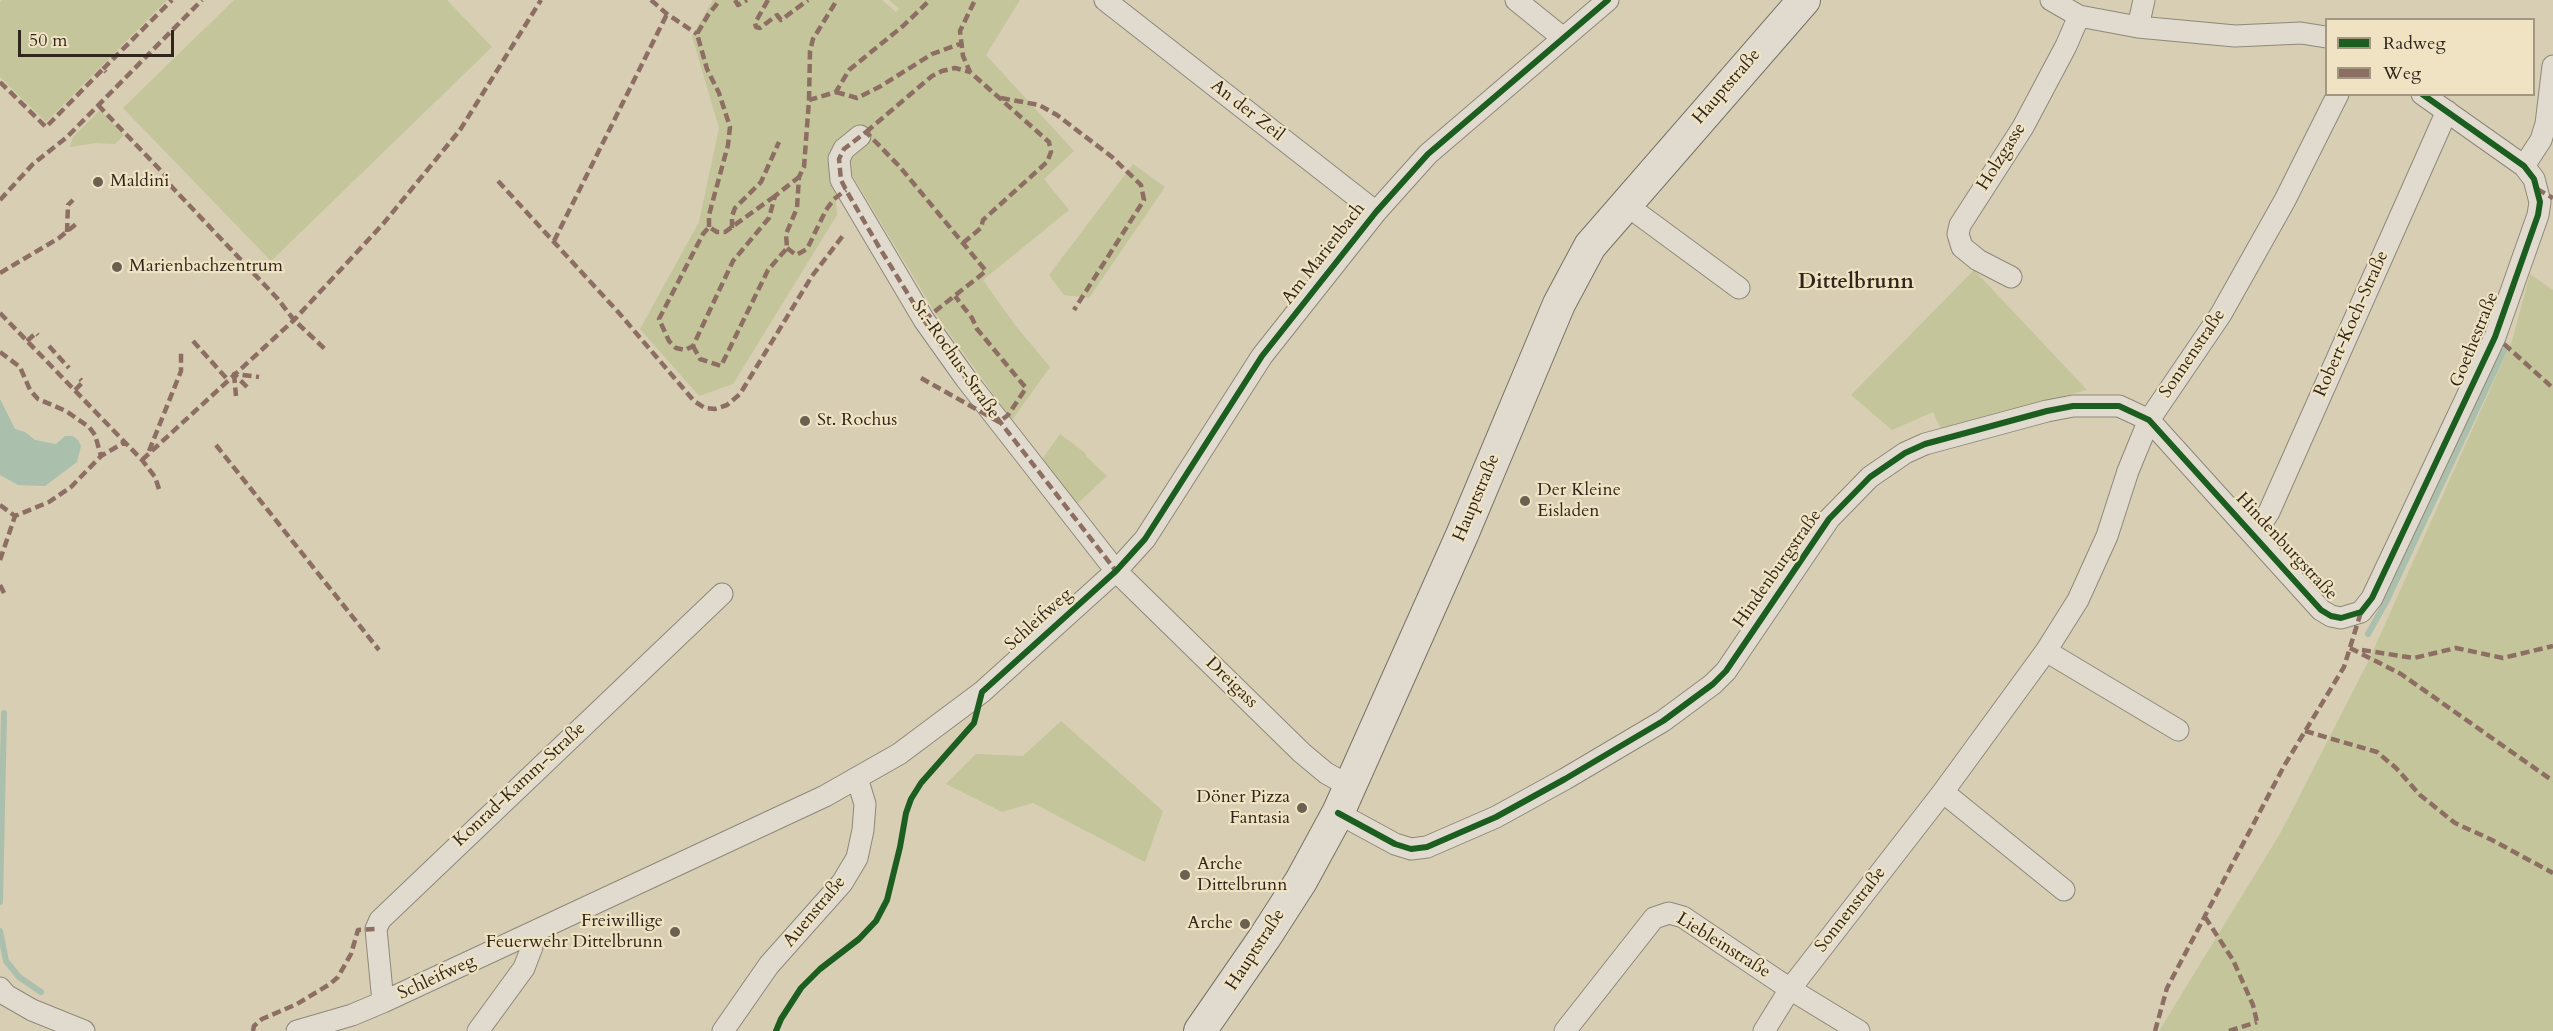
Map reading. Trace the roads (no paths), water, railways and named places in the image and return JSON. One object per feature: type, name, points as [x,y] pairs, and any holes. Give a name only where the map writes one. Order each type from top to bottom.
[{"type":"street","points":[[1516,0],[1563,38]]},
{"type":"street","name":"Am Marienbach","points":[[1116,571],[1145,539],[1262,356],[1376,212],[1428,154],[1608,0]]},
{"type":"street","name":"Hauptstraße","points":[[1200,1031],[1265,937],[1300,881],[1344,800],[1462,535],[1559,304],[1590,246],[1804,0]]},
{"type":"street","points":[[2051,0],[2079,16],[2138,27],[2235,36],[2301,33],[2325,37]]},
{"type":"street","points":[[2138,27],[2144,0]]},
{"type":"street","name":"An der Zeil","points":[[1116,3],[1376,212]]},
{"type":"street","name":"Holzgasse","points":[[2011,277],[1978,260],[1962,247],[1958,234],[1960,225],[2023,127],[2066,46],[2079,16]]},
{"type":"street","points":[[2523,166],[2541,140],[2546,124],[2553,66]]},
{"type":"street","name":"Sonnenstraße","points":[[1764,1031],[1790,989],[1943,792],[2046,651],[2078,600],[2107,536],[2128,471],[2149,420],[2221,314],[2285,200],[2337,96]]},
{"type":"street","name":"Goethestraße","points":[[2341,618],[2361,612],[2372,598],[2495,337],[2538,215],[2540,202],[2534,179],[2523,166],[2425,96]]},
{"type":"street","name":"Robert-Koch-Straße","points":[[2254,535],[2269,512],[2447,111]]},
{"type":"street","name":"St.-Rochus-Straße","points":[[860,136],[844,149],[839,159],[841,180],[879,247],[924,320],[966,379],[1116,571]]},
{"type":"street","points":[[1625,204],[1739,288]]},
{"type":"street","name":"Hindenburgstraße","points":[[1344,800],[1395,844],[1411,849],[1427,847],[1496,817],[1663,721],[1698,697],[1726,671],[1829,519],[1870,477],[1905,453],[1956,434],[2073,406],[2118,406],[2149,420],[2321,610],[2331,616],[2341,618]]},
{"type":"street","name":"Schleifweg","points":[[297,1031],[352,1015],[383,1002],[825,796],[899,753],[982,692],[1116,571]]},
{"type":"street","name":"Dreigass","points":[[1116,571],[1302,753],[1326,773],[1344,800]]},
{"type":"street","name":"Konrad-Kamm-Straße","points":[[383,1002],[376,929],[380,920],[722,594]]},
{"type":"street","points":[[2046,651],[2178,730]]},
{"type":"street","name":"Auenstraße","points":[[723,1031],[769,966],[842,883],[857,858],[865,804],[857,778]]},
{"type":"street","points":[[1943,792],[2064,890]]},
{"type":"street","name":"Liebleinstraße","points":[[1565,1031],[1654,918],[1661,914],[1676,913],[1683,917],[1790,989]]},
{"type":"street","points":[[478,1031],[524,968],[532,947],[530,935]]},
{"type":"street","points":[[1790,989],[1858,1031]]},
{"type":"street","points":[[3,991],[32,1010],[84,1031]]},
{"type":"waterway","points":[[2368,634],[2387,600],[2504,351]]},
{"type":"waterway","points":[[0,902],[4,713]]},
{"type":"waterway","points":[[0,931],[6,961],[19,977],[41,992]]},
{"type":"place","name":"Maldini","points":[[98,182]]},
{"type":"place","name":"Marienbachzentrum","points":[[117,267]]},
{"type":"place","name":"St. Rochus","points":[[805,421]]},
{"type":"place","name":"Der Kleine Eisladen","points":[[1525,501]]},
{"type":"place","name":"Döner Pizza Fantasia","points":[[1302,808]]},
{"type":"place","name":"Arche Dittelbrunn","points":[[1185,875]]},
{"type":"place","name":"Arche","points":[[1245,924]]},
{"type":"place","name":"Freiwillige Feuerwehr Dittelbrunn","points":[[675,932]]},
{"type":"district","name":"Dittelbrunn","points":[[1856,283]]}]
